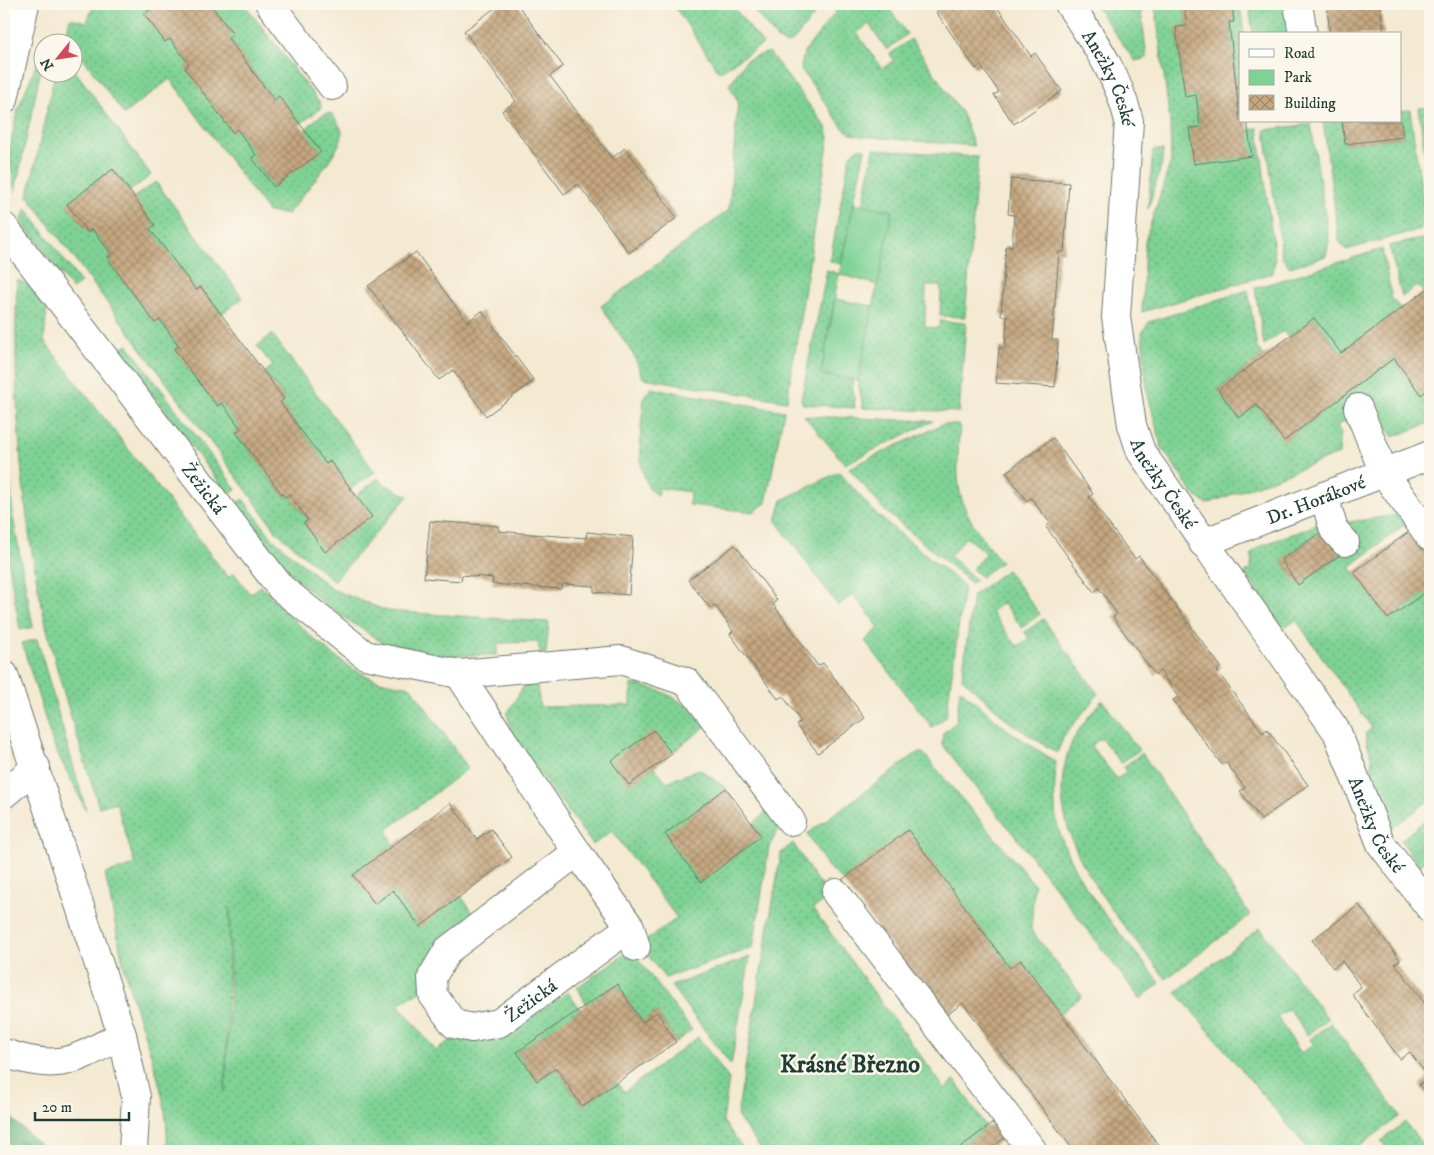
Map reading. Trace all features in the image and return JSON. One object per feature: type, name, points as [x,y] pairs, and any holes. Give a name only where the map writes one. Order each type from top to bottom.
[{"type":"street","points":[[4,99],[25,4]]},
{"type":"street","points":[[270,4],[332,86]]},
{"type":"street","name":"Anežky České","points":[[1068,4],[1109,65],[1122,93],[1129,121],[1116,317],[1132,425],[1141,452],[1337,732],[1380,844],[1430,908]]},
{"type":"street","points":[[1298,4],[1302,32]]},
{"type":"street","name":"Žežická","points":[[4,226],[281,588],[365,655],[459,674],[621,660],[687,682],[791,821]]},
{"type":"street","points":[[1358,408],[1384,473],[1430,536]]},
{"type":"street","name":"Dr. Horákové","points":[[1203,542],[1430,455]]},
{"type":"street","points":[[1324,496],[1334,530],[1345,542]]},
{"type":"street","name":"Žežická","points":[[459,674],[577,852],[633,937],[499,1023],[472,1028],[454,1024],[433,995],[432,977],[448,950],[577,852]]},
{"type":"street","points":[[4,675],[36,767],[122,1035],[136,1097],[133,1151]]},
{"type":"street","points":[[4,794],[36,767]]},
{"type":"street","points":[[836,893],[1033,1151]]},
{"type":"street","points":[[4,1053],[32,1063],[71,1062],[122,1035]]},
{"type":"green space","points":[[94,4],[157,4],[144,14],[165,42],[170,39],[189,64],[185,68],[233,132],[237,129],[256,155],[252,158],[273,187],[304,132],[312,122],[321,116],[331,113],[341,128],[342,134],[336,151],[288,214],[268,212],[170,79],[124,114],[82,57],[82,32],[67,32],[70,18],[87,22]]},
{"type":"green space","points":[[215,4],[244,4],[320,103],[321,108],[300,124],[278,96],[274,100],[228,38],[233,34],[212,6]]},
{"type":"green space","points":[[673,4],[731,4],[763,44],[719,72]]},
{"type":"green space","points":[[749,4],[823,4],[794,40],[786,44],[777,39]]},
{"type":"green space","points":[[842,4],[886,4],[907,34],[887,50],[869,24],[857,33],[882,69],[894,60],[890,54],[911,39],[962,114],[974,146],[860,136],[851,134],[843,128],[801,69],[804,52]]},
{"type":"green space","points":[[1094,4],[1140,4],[1147,58],[1135,61]]},
{"type":"green space","points":[[1155,4],[1184,4],[1187,26],[1176,28],[1185,96],[1196,95],[1200,127],[1189,128],[1194,163],[1251,156],[1248,130],[1258,128],[1275,259],[1273,273],[1142,312],[1145,241],[1171,161],[1170,123]]},
{"type":"green space","points":[[1232,4],[1240,4],[1244,32],[1239,32],[1239,102],[1229,22],[1234,21]]},
{"type":"green space","points":[[1249,4],[1288,4],[1292,32],[1253,32]]},
{"type":"green space","points":[[769,52],[826,127],[829,138],[787,401],[643,378],[634,356],[601,306],[729,210],[738,101],[729,85],[746,60]]},
{"type":"green space","points":[[32,75],[32,82],[38,82],[15,192],[9,153],[18,109]]},
{"type":"green space","points":[[82,80],[151,175],[130,191],[113,169],[67,204],[88,232],[92,229],[112,255],[107,259],[155,323],[160,320],[179,346],[175,349],[217,406],[222,403],[241,429],[236,432],[284,497],[289,494],[308,520],[304,523],[325,551],[356,496],[378,478],[382,483],[408,496],[334,581],[278,533],[28,196],[53,82],[82,82]]},
{"type":"green space","points":[[1430,107],[1430,200],[1419,108]]},
{"type":"green space","points":[[1410,110],[1425,215],[1421,229],[1346,250],[1339,241],[1323,122],[1342,122],[1345,144],[1403,137],[1402,111]]},
{"type":"green space","points":[[1311,124],[1329,241],[1326,256],[1290,267],[1282,258],[1265,130]]},
{"type":"green space","points":[[859,148],[865,149],[841,264],[831,262],[850,155]]},
{"type":"green space","points":[[874,149],[978,157],[965,317],[940,316],[941,286],[926,286],[925,327],[939,328],[940,321],[966,323],[959,412],[863,408],[858,381],[892,211],[863,205]]},
{"type":"green space","points":[[1153,150],[1163,150],[1162,163],[1148,209]]},
{"type":"green space","points":[[156,182],[243,298],[221,314],[201,287],[196,290],[150,229],[134,197]]},
{"type":"green space","points":[[854,203],[892,211],[878,285],[839,274]]},
{"type":"green space","points":[[26,208],[81,283],[72,289],[21,221]]},
{"type":"green space","points":[[1430,237],[1430,287],[1423,292],[1417,286],[1402,297],[1389,246]]},
{"type":"green space","points":[[1382,249],[1392,299],[1401,309],[1341,353],[1314,318],[1288,337],[1283,331],[1264,345],[1255,288]]},
{"type":"green space","points":[[827,270],[839,274],[821,374],[852,380],[855,408],[803,404],[801,400]]},
{"type":"green space","points":[[17,280],[33,287],[47,307],[44,341],[228,577],[234,573],[250,594],[261,586],[316,641],[348,665],[380,681],[411,687],[468,768],[387,830],[394,845],[353,875],[375,904],[393,890],[420,926],[461,896],[474,914],[420,992],[398,1004],[436,1051],[454,1037],[477,1042],[505,1035],[568,992],[580,1010],[517,1052],[537,1081],[556,1068],[582,1106],[617,1082],[624,1092],[698,1037],[729,1079],[723,1121],[745,1151],[167,1151],[165,1111],[161,1092],[128,981],[105,874],[135,865],[116,802],[99,807],[58,673],[32,554],[19,437]],"holes":[[[230,908],[230,1000],[225,1092]]]},
{"type":"green space","points":[[5,286],[5,419],[13,517],[33,627],[20,630],[4,537]]},
{"type":"green space","points":[[1248,290],[1257,348],[1263,355],[1218,390],[1239,418],[1257,405],[1284,441],[1394,358],[1421,394],[1430,388],[1430,423],[1393,437],[1364,397],[1343,411],[1349,418],[1351,429],[1345,421],[1337,426],[1341,433],[1339,454],[1207,504],[1194,495],[1161,446],[1147,391],[1142,333],[1149,322]]},
{"type":"green space","points":[[835,299],[873,306],[858,381],[821,374]]},
{"type":"green space","points":[[272,334],[375,472],[350,489],[331,461],[326,464],[280,402],[284,398],[265,372],[273,366],[257,346]]},
{"type":"green space","points":[[127,344],[236,489],[228,495],[119,350]]},
{"type":"green space","points":[[651,388],[784,411],[766,503],[753,512],[689,505],[690,492],[659,488],[657,495],[649,487],[644,477],[640,449],[644,396]]},
{"type":"green space","points":[[804,416],[933,421],[845,464]]},
{"type":"green space","points":[[943,424],[960,425],[958,468],[962,499],[975,527],[1001,562],[981,577],[972,569],[986,553],[966,537],[950,556],[976,580],[971,583],[884,510],[849,468]]},
{"type":"green space","points":[[839,472],[875,513],[964,586],[946,717],[932,727],[865,641],[879,628],[853,594],[838,606],[776,521],[782,500]]},
{"type":"green space","points":[[243,499],[272,538],[332,589],[387,611],[549,622],[546,653],[540,653],[538,642],[498,643],[497,655],[420,656],[386,645],[328,607],[294,577],[235,504]]},
{"type":"green space","points":[[1398,515],[1408,522],[1350,567],[1388,619],[1430,589],[1430,800],[1392,828],[1376,799],[1369,776],[1372,760],[1365,734],[1372,728],[1296,620],[1283,629],[1245,573],[1251,569],[1252,553],[1258,547],[1321,523],[1324,530],[1281,560],[1299,585],[1341,554],[1342,523]]},
{"type":"green space","points":[[1007,570],[1040,614],[1022,628],[1003,603],[991,612],[1017,646],[1029,639],[1025,632],[1043,619],[1098,694],[1064,736],[1057,753],[1012,724],[962,678],[973,595]]},
{"type":"green space","points":[[37,639],[86,810],[53,744],[22,643]]},
{"type":"green space","points":[[537,684],[540,707],[631,705],[631,684],[644,687],[665,693],[681,702],[706,726],[654,767],[667,782],[699,769],[726,788],[701,881],[761,836],[753,824],[770,808],[782,823],[769,847],[753,948],[665,978],[640,945],[677,918],[612,831],[593,845],[514,739],[507,714],[523,687]]},
{"type":"green space","points":[[960,689],[1008,730],[1056,762],[1056,815],[1064,846],[1086,888],[1100,908],[1160,983],[1140,999],[1049,879],[942,744],[943,733],[956,722]]},
{"type":"green space","points":[[1102,700],[1139,750],[1121,763],[1101,738],[1091,746],[1117,779],[1126,772],[1123,767],[1142,753],[1250,915],[1166,979],[1125,927],[1085,869],[1071,838],[1063,806],[1063,773],[1073,740]]},
{"type":"green space","points":[[917,753],[923,753],[1034,884],[1031,930],[1082,996],[1060,1013],[1010,968],[908,831],[842,880],[828,867],[807,834]]},
{"type":"green space","points":[[1430,816],[1430,858],[1419,866],[1401,840]]},
{"type":"green space","points":[[793,843],[815,878],[830,896],[813,909],[945,1089],[955,1080],[987,1128],[955,1151],[762,1151],[737,1116],[781,853]]},
{"type":"green space","points":[[1260,928],[1328,1019],[1307,1035],[1289,1009],[1277,1017],[1301,1053],[1314,1045],[1310,1039],[1331,1023],[1400,1116],[1357,1148],[1359,1151],[1310,1151],[1176,992]]},
{"type":"green space","points":[[631,950],[692,1030],[676,1042],[657,1012],[642,1022],[617,984],[587,1005],[577,987]]},
{"type":"green space","points":[[750,957],[731,1065],[671,986]]},
{"type":"green space","points":[[4,1111],[47,1151],[4,1151]]},
{"type":"green space","points":[[1405,1122],[1427,1151],[1389,1151],[1381,1141]]},
{"type":"building","points":[[157,4],[210,4],[233,34],[228,38],[274,100],[279,96],[321,152],[274,187],[252,158],[256,155],[237,129],[233,133],[185,68],[189,64],[170,39],[165,42],[144,14]]},
{"type":"building","points":[[500,4],[517,4],[563,66],[550,76],[612,158],[625,148],[677,218],[629,253],[578,184],[564,194],[502,111],[516,101],[464,31]]},
{"type":"building","points":[[938,4],[995,4],[1031,56],[1035,53],[1062,91],[1014,124],[994,95],[999,92],[980,65],[976,69],[936,12],[941,8]]},
{"type":"building","points":[[1184,4],[1232,4],[1234,22],[1229,22],[1239,122],[1247,122],[1252,156],[1194,164],[1189,128],[1200,127],[1196,95],[1185,97],[1176,27],[1187,26]]},
{"type":"building","points":[[1338,4],[1380,4],[1384,32],[1330,32],[1327,8],[1338,7]]},
{"type":"building","points":[[1342,122],[1401,122],[1403,137],[1345,144]]},
{"type":"building","points":[[113,169],[155,225],[150,229],[196,290],[201,287],[284,399],[280,402],[326,464],[330,461],[372,517],[325,552],[304,523],[308,520],[289,494],[285,497],[281,493],[236,432],[241,429],[222,403],[217,406],[174,349],[179,346],[160,320],[155,323],[107,258],[112,255],[92,229],[88,233],[67,204]]},
{"type":"building","points":[[1011,179],[1069,183],[1064,252],[1059,252],[1052,340],[1058,340],[1055,387],[996,383],[999,348],[1005,348],[1007,316],[1001,316],[1006,246],[1012,247],[1014,215],[1008,214]]},
{"type":"building","points":[[416,252],[467,322],[482,311],[534,381],[486,416],[453,370],[439,380],[368,286]]},
{"type":"building","points":[[1430,287],[1430,388],[1421,395],[1394,358],[1284,441],[1257,405],[1239,418],[1218,390],[1314,318],[1341,353]]},
{"type":"building","points":[[1053,438],[1093,494],[1089,497],[1108,523],[1135,559],[1139,556],[1221,667],[1217,671],[1263,733],[1267,729],[1308,785],[1261,820],[1240,791],[1245,788],[1226,762],[1222,765],[1173,700],[1178,697],[1160,671],[1155,675],[1113,617],[1117,614],[1099,588],[1094,592],[1046,527],[1050,523],[1031,498],[1027,501],[1006,472]]},
{"type":"building","points":[[430,521],[499,526],[499,531],[531,534],[586,538],[587,532],[633,537],[629,595],[594,592],[594,586],[563,584],[561,589],[492,584],[493,578],[462,575],[461,581],[424,578]]},
{"type":"building","points":[[1414,528],[1430,549],[1430,589],[1388,619],[1354,572]]},
{"type":"building","points":[[1324,530],[1341,554],[1298,585],[1281,560]]},
{"type":"building","points":[[735,545],[777,600],[773,604],[818,666],[823,663],[865,718],[818,753],[796,725],[801,722],[783,696],[778,699],[730,634],[733,631],[715,605],[710,608],[688,580]]},
{"type":"building","points":[[654,730],[672,754],[629,785],[611,761]]},
{"type":"building","points":[[726,788],[761,836],[701,882],[665,834]]},
{"type":"building","points":[[450,803],[477,839],[491,829],[512,857],[420,927],[393,890],[375,904],[353,875]]},
{"type":"building","points":[[908,830],[1010,968],[1021,960],[1163,1151],[1074,1151],[963,1003],[944,1017],[842,880]]},
{"type":"building","points":[[1359,905],[1400,960],[1395,963],[1430,1011],[1430,1099],[1419,1085],[1428,1077],[1410,1052],[1400,1059],[1352,994],[1361,987],[1342,961],[1333,968],[1312,940]]},
{"type":"building","points":[[617,984],[642,1022],[657,1012],[676,1042],[582,1106],[556,1068],[537,1081],[517,1052]]},
{"type":"building","points":[[1012,1109],[1023,1124],[987,1151],[955,1151]]},
{"type":"district","name":"Krásné Březno","points":[[850,1064]]}]
